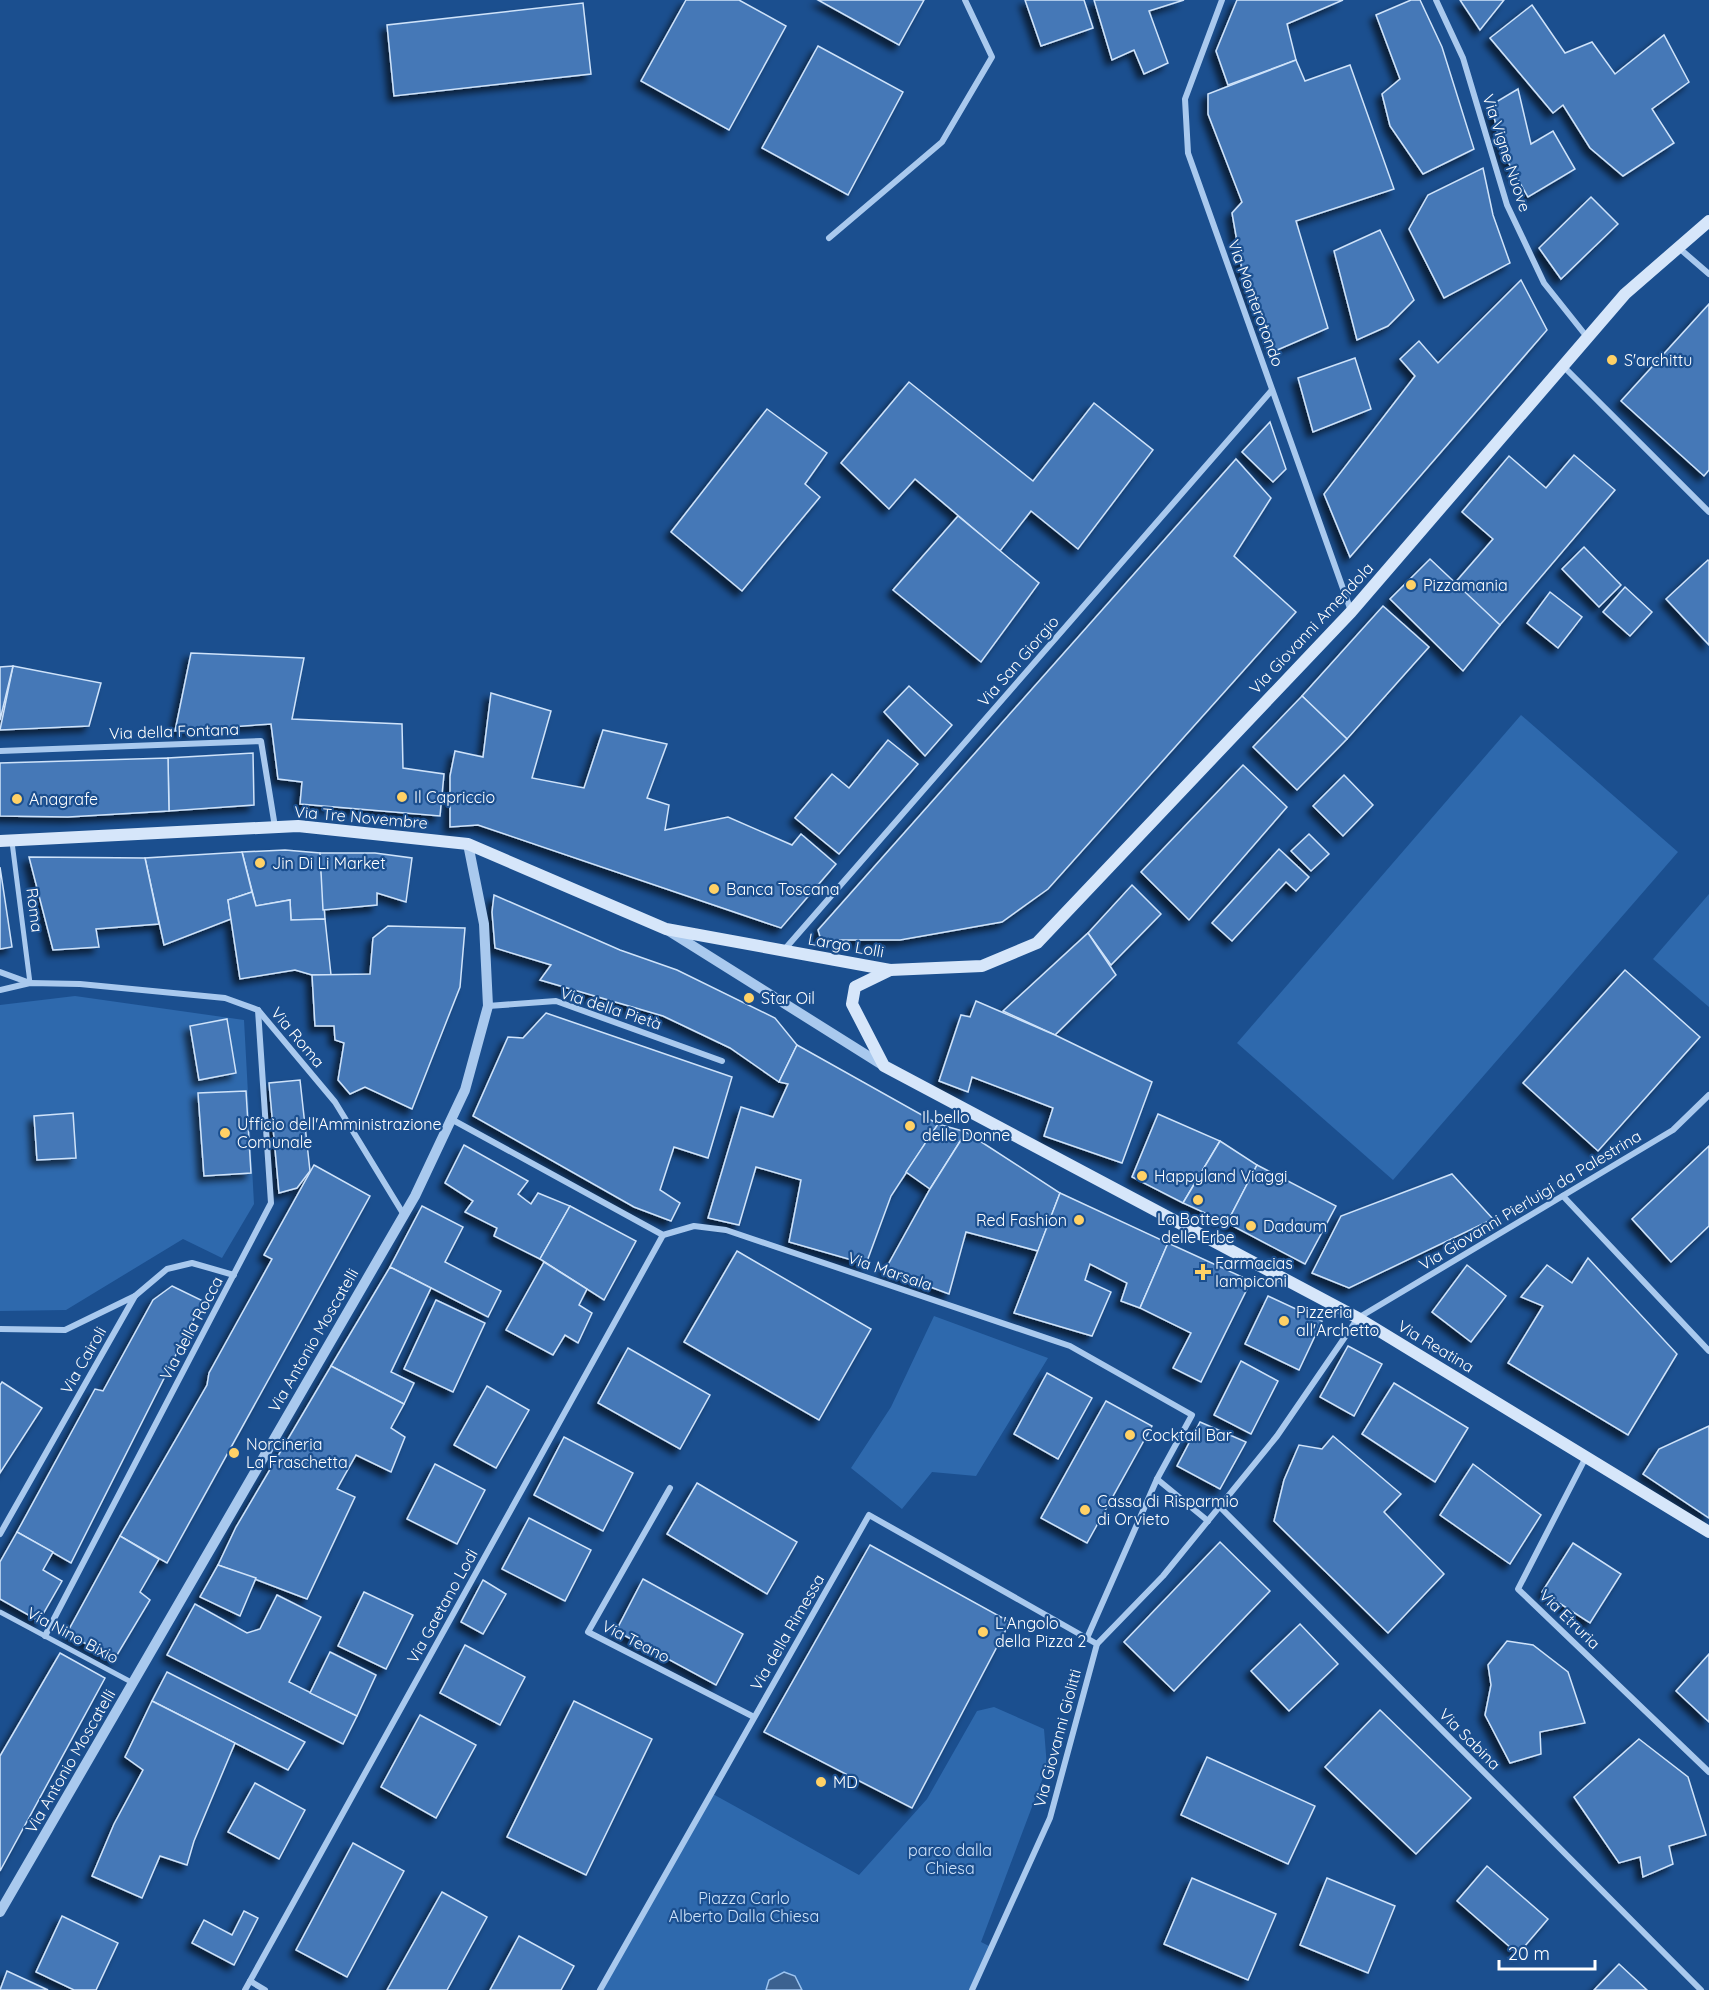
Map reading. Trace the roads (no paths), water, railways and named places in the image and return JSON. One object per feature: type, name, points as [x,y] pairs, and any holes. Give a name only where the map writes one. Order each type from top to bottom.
[{"type":"main road","name":"Via Giovanni Amendola","points":[[890,970],[982,966],[1037,943],[1351,612],[1625,294],[1709,221]]},
{"type":"main road","name":"Via Tre Novembre","points":[[6,841],[298,826],[468,844],[666,929]]},
{"type":"main road","name":"Largo Lolli","points":[[666,929],[890,970]]},
{"type":"main road","name":"Largo Lolli","points":[[884,1066],[852,1004],[855,987],[890,970]]},
{"type":"main road","name":"Via Reatina","points":[[884,1066],[1358,1318],[1709,1532]]},
{"type":"street","points":[[829,238],[942,142],[992,57],[965,0]]},
{"type":"street","name":"Via Monterotondo","points":[[1222,0],[1185,99],[1188,153],[1351,612]]},
{"type":"street","name":"Via Vigne Nuove","points":[[1436,0],[1463,58],[1507,205],[1544,283],[1587,337]]},
{"type":"street","points":[[1678,248],[1709,274]]},
{"type":"street","points":[[1562,366],[1709,512]]},
{"type":"street","name":"Via San Giorgio","points":[[784,950],[1272,390]]},
{"type":"street","name":"Via della Fontana","points":[[0,750],[261,741],[275,827]]},
{"type":"street","name":"Roma","points":[[6,841],[30,983]]},
{"type":"street","name":"Via Antonio Moscatelli","points":[[0,1912],[404,1215],[465,1090],[488,1006],[484,924],[468,844]]},
{"type":"street","points":[[666,929],[884,1066]]},
{"type":"street","points":[[0,972],[30,983]]},
{"type":"street","points":[[0,990],[30,983]]},
{"type":"street","name":"Via Roma","points":[[30,983],[80,984],[225,998],[258,1010],[335,1102],[404,1215]]},
{"type":"street","name":"Via della Pietà","points":[[488,1006],[556,1001],[722,1061]]},
{"type":"street","name":"Via della Rocca","points":[[45,1636],[270,1203],[258,1010]]},
{"type":"street","name":"Via Giovanni Pierluigi da Palestrina","points":[[1358,1318],[1673,1130],[1709,1095]]},
{"type":"street","points":[[451,1119],[663,1235]]},
{"type":"street","points":[[1563,1196],[1709,1350]]},
{"type":"street","name":"Via Marsala","points":[[663,1235],[694,1226],[726,1230],[1070,1346],[1192,1415],[1157,1479]]},
{"type":"street","name":"Via Gaetano Lodi","points":[[245,1990],[663,1235]]},
{"type":"street","name":"Via Cairoli","points":[[0,1534],[135,1296],[167,1269],[192,1263],[234,1275]]},
{"type":"street","points":[[0,1329],[65,1330],[135,1296]]},
{"type":"street","name":"Via Giovanni Giolitti","points":[[972,1990],[1050,1818],[1096,1644],[1163,1576],[1220,1508],[1277,1436],[1358,1318]]},
{"type":"street","name":"Via Etruria","points":[[1586,1457],[1518,1589],[1709,1773]]},
{"type":"street","points":[[1087,1638],[1157,1479],[1208,1521]]},
{"type":"street","name":"Via Teano","points":[[670,1488],[588,1632],[754,1717]]},
{"type":"street","name":"Via Sabina","points":[[1220,1508],[1701,1990]]},
{"type":"street","name":"Via della Rimessa","points":[[600,1990],[869,1515],[1096,1644]]},
{"type":"street","name":"Via Nino Bixio","points":[[0,1612],[133,1683]]},
{"type":"street","points":[[250,1982],[265,1990]]},
{"type":"place","name":"S'archittu","points":[[1612,360]]},
{"type":"place","name":"Pizzamania","points":[[1411,585]]},
{"type":"place","name":"Il Capriccio","points":[[402,797]]},
{"type":"place","name":"Anagrafe","points":[[17,799]]},
{"type":"place","name":"Jin Di Li Market","points":[[260,863]]},
{"type":"place","name":"Banca Toscana","points":[[714,889]]},
{"type":"place","name":"Star Oil","points":[[749,998]]},
{"type":"place","name":"Il bello delle Donne","points":[[910,1126]]},
{"type":"place","name":"Ufficio dell'Amministrazione Comunale","points":[[225,1133]]},
{"type":"place","name":"Happyland Viaggi","points":[[1142,1176]]},
{"type":"place","name":"La Bottega delle Erbe","points":[[1198,1200]]},
{"type":"place","name":"Red Fashion","points":[[1079,1220]]},
{"type":"place","name":"Dadaum","points":[[1251,1226]]},
{"type":"place","name":"Farmacias Iampiconi","points":[[1203,1272]]},
{"type":"place","name":"Pizzeria all'Archetto","points":[[1284,1321]]},
{"type":"place","name":"Cocktail Bar","points":[[1130,1435]]},
{"type":"place","name":"Norcineria La Fraschetta","points":[[234,1453]]},
{"type":"place","name":"Cassa di Risparmio di Orvieto","points":[[1085,1510]]},
{"type":"place","name":"L'Angolo della Pizza 2","points":[[983,1632]]},
{"type":"place","name":"MD","points":[[821,1782]]},
{"type":"park label","name":"parco dalla Chiesa","points":[[950,1859]]},
{"type":"park label","name":"Piazza Carlo Alberto Dalla Chiesa","points":[[744,1907]]}]
